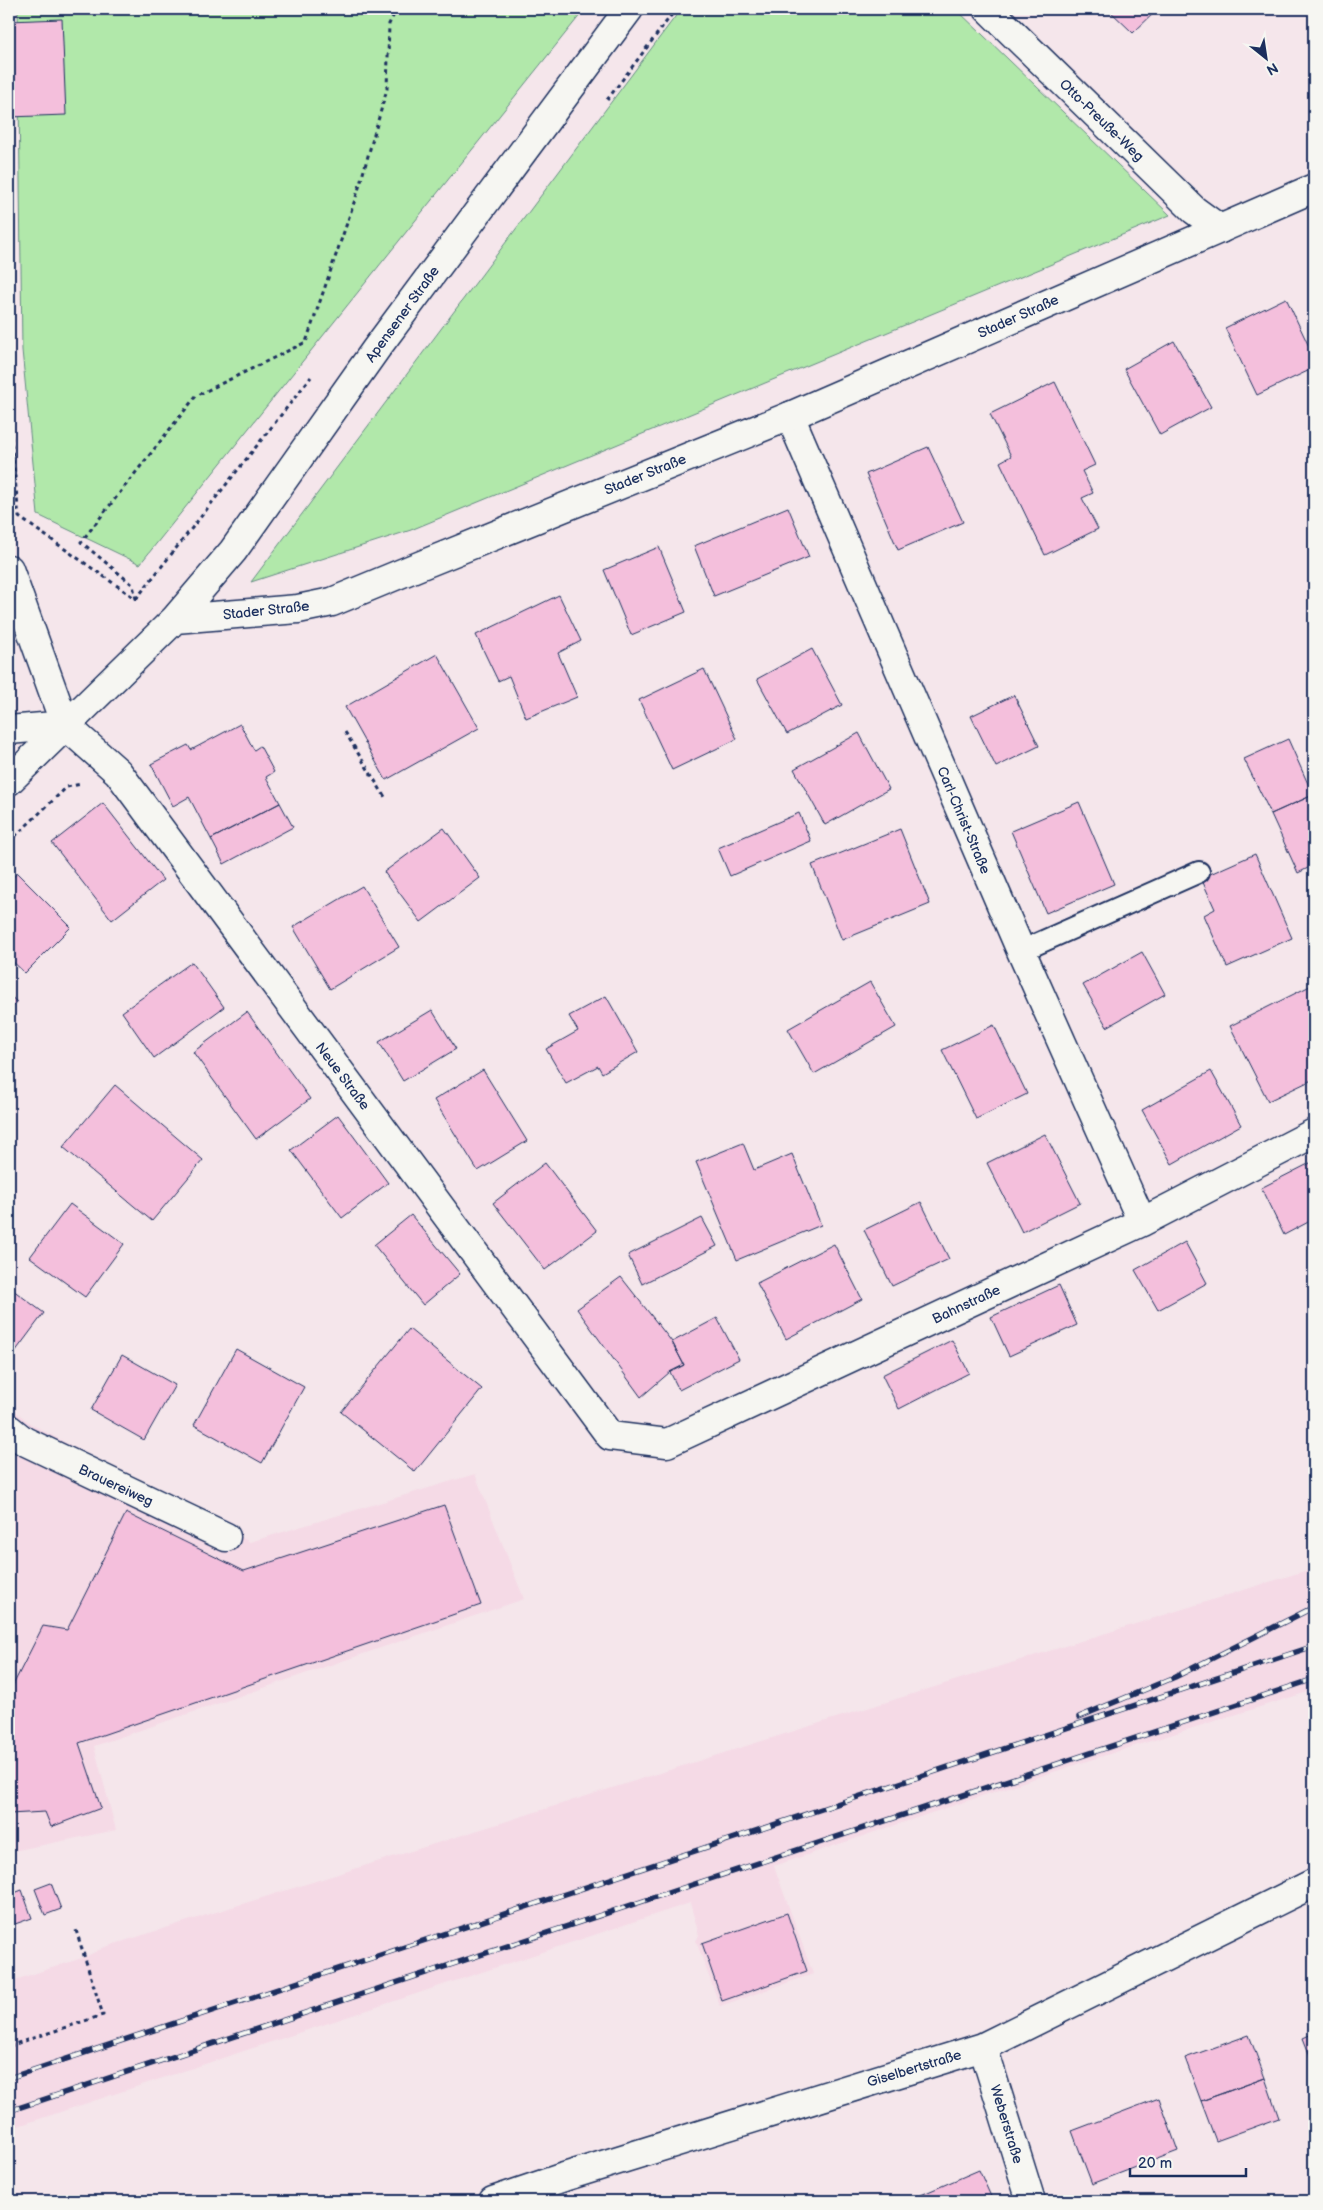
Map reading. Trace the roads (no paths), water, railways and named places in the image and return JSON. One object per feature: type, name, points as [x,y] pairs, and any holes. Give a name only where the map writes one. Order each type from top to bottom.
[{"type":"street","name":"Apensener Straße","points":[[176,619],[233,551],[376,349],[629,9]]},
{"type":"street","name":"Otto-Preuße-Weg","points":[[988,9],[1194,210],[1220,228]]},
{"type":"street","name":"Stader Straße","points":[[176,619],[298,609],[332,602],[790,416],[1314,188]]},
{"type":"street","name":"Carl-Christ-Straße","points":[[790,416],[1020,951],[1142,1222]]},
{"type":"street","points":[[9,569],[65,725]]},
{"type":"street","points":[[9,781],[176,619]]},
{"type":"street","points":[[9,730],[65,725]]},
{"type":"street","name":"Neue Straße","points":[[65,725],[118,772],[610,1436]]},
{"type":"street","name":"Bahnstraße","points":[[610,1436],[667,1443],[1142,1222],[1314,1133]]},
{"type":"street","name":"Brauereiweg","points":[[9,1429],[24,1441],[226,1537]]},
{"type":"street","name":"Giselbertstraße","points":[[493,2201],[983,2047],[1314,1883]]},
{"type":"street","name":"Weberstraße","points":[[983,2047],[1031,2201]]},
{"type":"lane","points":[[1020,951],[1199,872]]},
{"type":"railway","points":[[1079,1717],[1175,1677],[1314,1607]]},
{"type":"railway","points":[[9,2078],[1314,1646]]},
{"type":"railway","points":[[9,2111],[1314,1679]]}]
